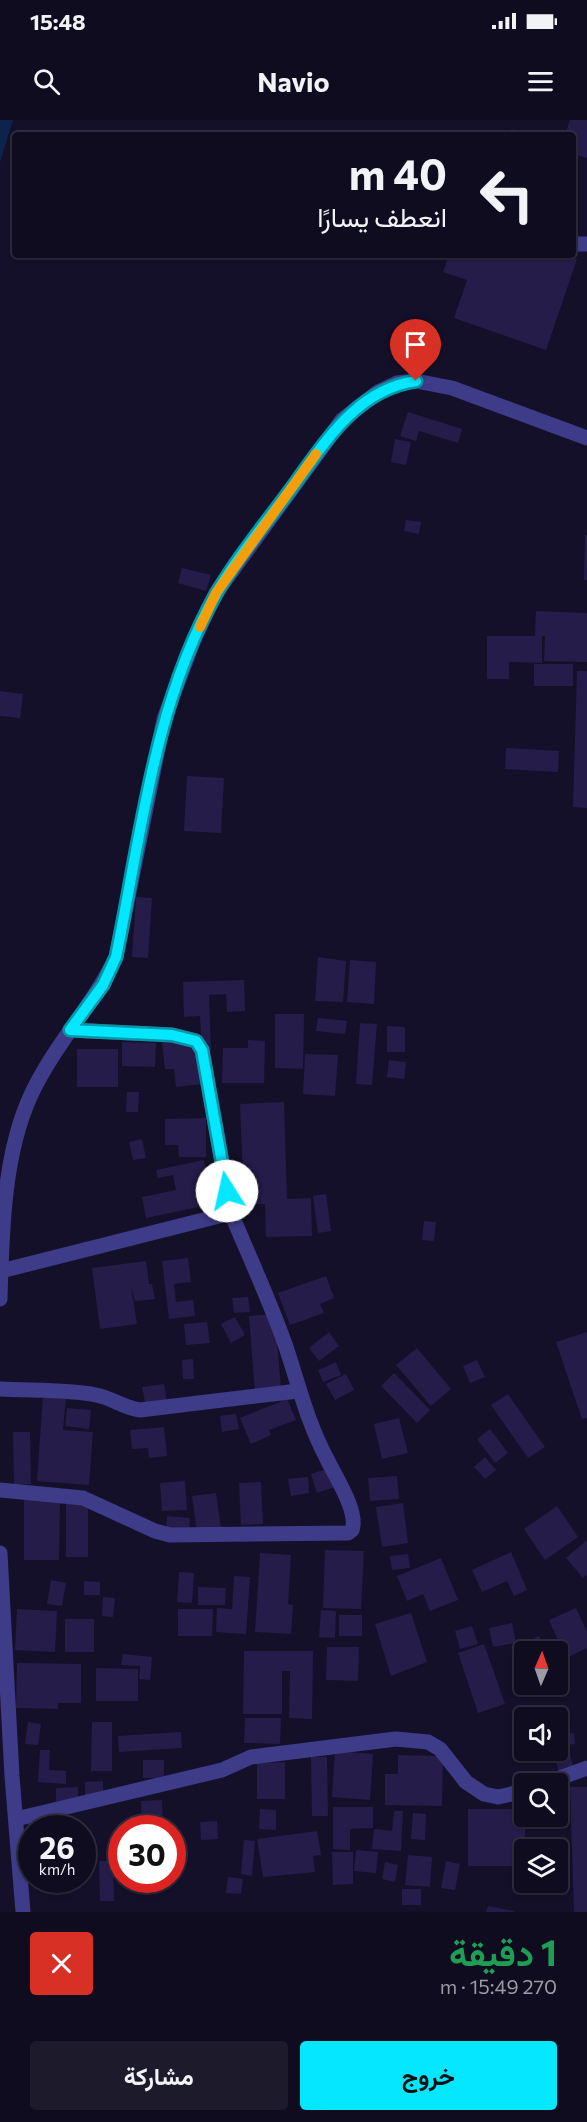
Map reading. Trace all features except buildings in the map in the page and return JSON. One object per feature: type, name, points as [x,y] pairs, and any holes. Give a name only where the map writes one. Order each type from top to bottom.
[{"type":"street","points":[[0,1299],[8,1183],[17,1135],[30,1097],[70,1030],[103,985],[116,957],[164,719],[195,637],[216,593],[342,420],[378,392],[397,383],[416,381],[452,388],[587,438]]},
{"type":"street","points":[[0,1490],[83,1498],[155,1531],[170,1535],[348,1533],[352,1530],[354,1521],[298,1391],[285,1344],[231,1213],[202,1050],[196,1041],[172,1035],[70,1030]]},
{"type":"street","points":[[1,1271],[231,1213]]},
{"type":"street","points":[[0,1389],[92,1394],[113,1400],[130,1409],[140,1410],[298,1391]]},
{"type":"street","points":[[0,1553],[22,1912]]},
{"type":"street","points":[[16,1819],[222,1770],[251,1757],[396,1740],[428,1742],[440,1749],[466,1782],[484,1794],[498,1797],[514,1793]]},
{"type":"street","points":[[568,1775],[587,1768]]},
{"type":"water","points":[[0,120],[13,120],[0,162]]},
{"type":"slow traffic","points":[[200,627],[216,593],[316,454]]},
{"type":"route","points":[[227,1191],[202,1050],[196,1041],[190,1037],[172,1035],[70,1030],[103,985],[116,957],[164,719],[195,637],[216,593],[342,420],[378,392],[397,383],[416,381]]}]
